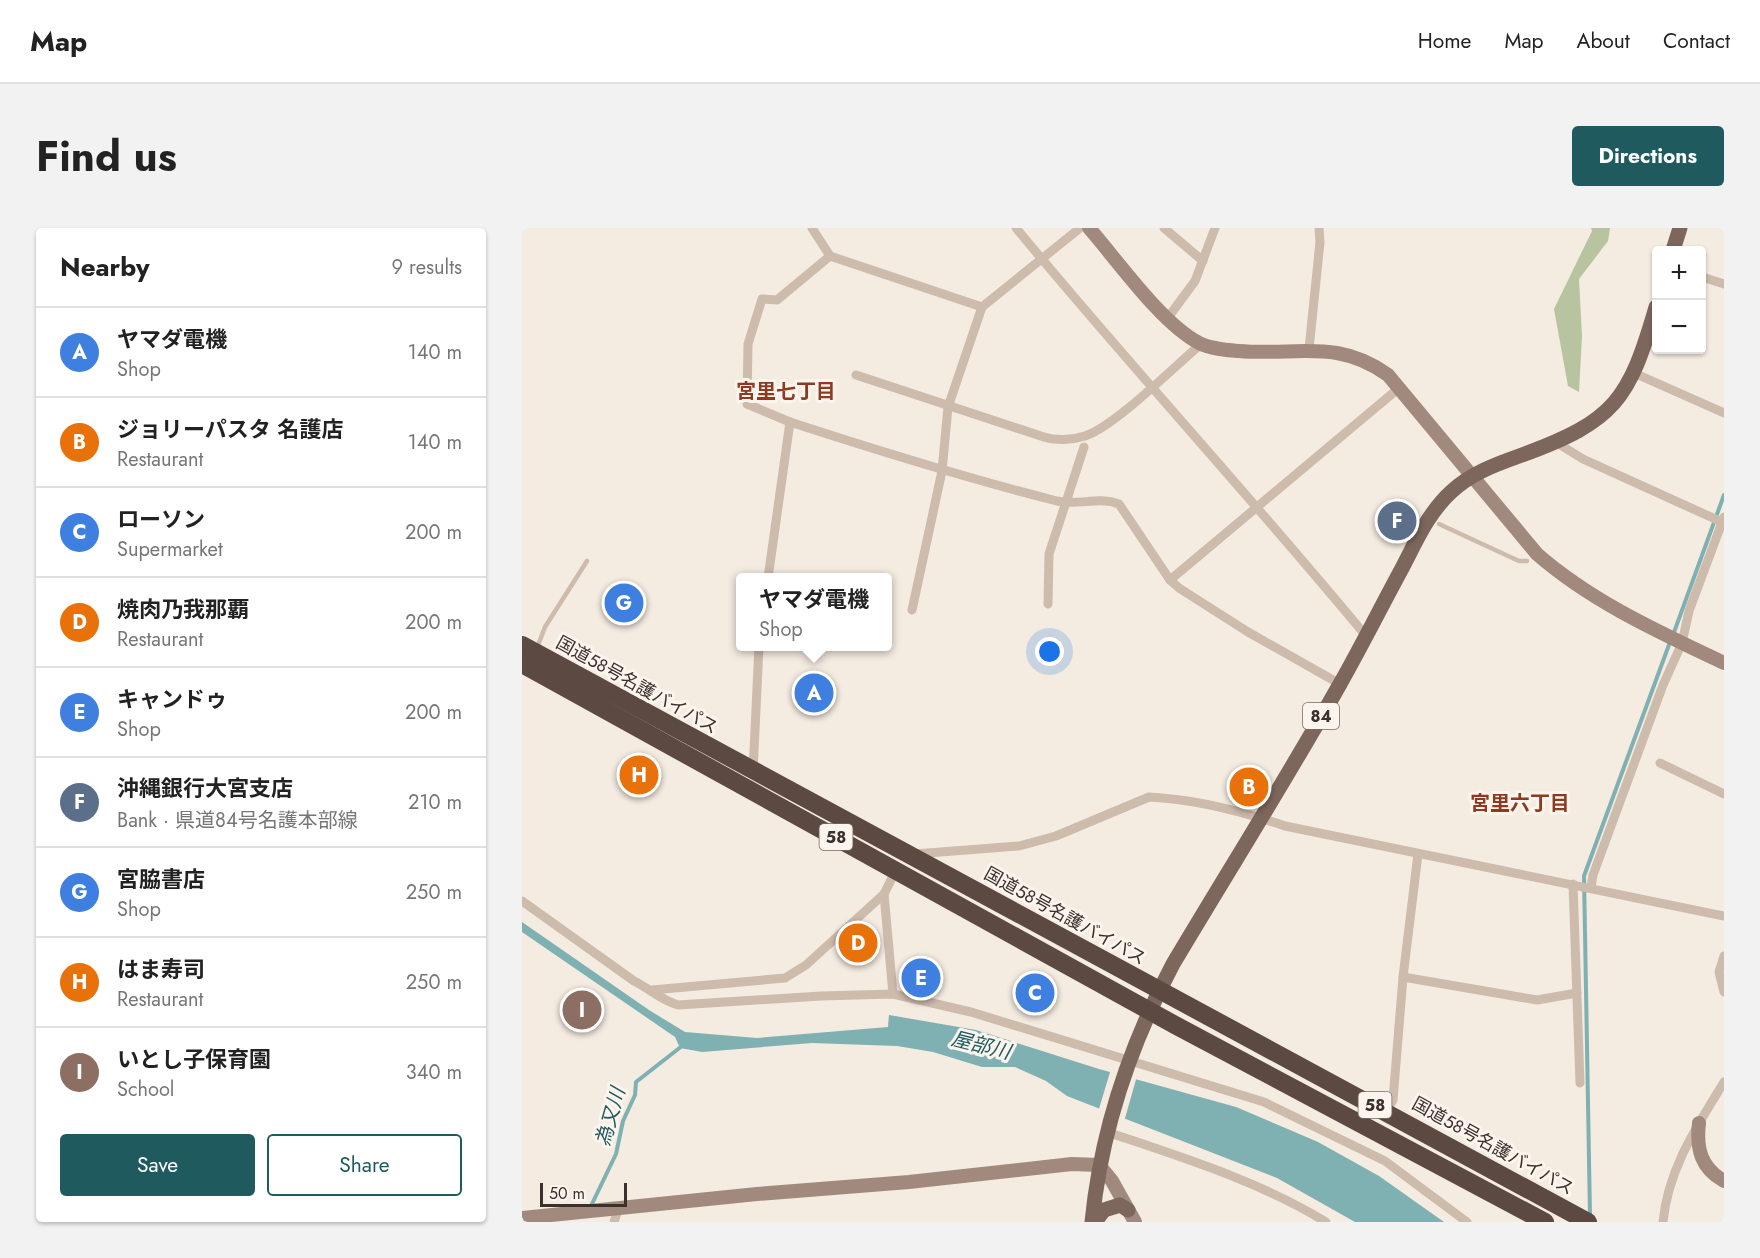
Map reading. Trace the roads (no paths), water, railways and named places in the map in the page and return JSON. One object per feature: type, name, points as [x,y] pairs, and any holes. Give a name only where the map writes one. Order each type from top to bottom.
[{"type":"highway","name":"国道58号名護バイパス","points":[[526,654],[753,772],[1386,1111],[1588,1222]]},
{"type":"highway","name":"国道58号名護バイパス","points":[[526,654],[896,870],[1150,1011],[1545,1222]]},
{"type":"main road","points":[[1674,246],[1680,228]]},
{"type":"main road","name":"84","points":[[1093,1222],[1099,1165],[1126,1064],[1159,991],[1340,684],[1434,510],[1456,487],[1472,476],[1557,443],[1600,418],[1614,404],[1634,373],[1652,319]]},
{"type":"main road","points":[[1093,1222],[1108,1208],[1120,1205],[1132,1216]]},
{"type":"street","points":[[812,228],[830,256],[981,307]]},
{"type":"street","points":[[1016,228],[1150,388],[1257,506],[1366,636]]},
{"type":"street","points":[[912,610],[942,471],[948,407],[981,307],[1080,228]]},
{"type":"street","points":[[1089,228],[1167,319],[1201,344],[1251,352],[1333,350],[1363,359],[1388,375],[1472,476],[1532,557],[1590,594],[1675,640],[1724,663]]},
{"type":"street","points":[[1164,228],[1203,261]]},
{"type":"street","points":[[1167,319],[1195,281],[1215,228]]},
{"type":"street","points":[[1309,349],[1320,242],[1318,228]]},
{"type":"street","points":[[830,256],[777,300],[762,299],[748,344],[747,404],[790,422],[942,471],[1066,503],[1106,499],[1119,504],[1170,580],[1248,632],[1340,684]]},
{"type":"street","points":[[1706,279],[1724,284]]},
{"type":"street","points":[[856,375],[1053,440],[1069,439],[1086,436],[1119,415],[1201,344]]},
{"type":"street","points":[[1634,373],[1724,413]]},
{"type":"street","points":[[1170,580],[1399,388]]},
{"type":"street","points":[[769,573],[790,422]]},
{"type":"street","points":[[1557,443],[1583,459],[1723,521],[1689,611],[1675,640],[1659,696],[1593,875],[1591,888]]},
{"type":"street","points":[[1048,604],[1049,554],[1084,447]]},
{"type":"street","points":[[753,772],[759,651]]},
{"type":"street","points":[[1660,763],[1724,794]]},
{"type":"street","points":[[908,855],[1019,846],[1056,836],[1149,797],[1209,805],[1285,826],[1724,916]]},
{"type":"street","points":[[1386,1111],[1393,1100],[1418,854]]},
{"type":"street","points":[[652,990],[785,978],[806,965],[884,894],[896,870]]},
{"type":"street","points":[[1573,884],[1581,1083]]},
{"type":"street","points":[[884,894],[893,994]]},
{"type":"street","points":[[522,901],[634,981],[652,990],[661,1000],[678,1005],[893,994],[971,1012],[1126,1064],[1264,1102],[1385,1161],[1467,1222]]},
{"type":"street","points":[[1724,956],[1719,972],[1724,992]]},
{"type":"street","points":[[1404,977],[1537,1000],[1577,993]]},
{"type":"street","points":[[1663,1222],[1671,1181],[1686,1145],[1724,1082]]},
{"type":"street","points":[[1699,1123],[1698,1147],[1702,1159],[1713,1175],[1724,1181]]},
{"type":"street","points":[[1108,1129],[1200,1164],[1287,1201],[1326,1222]]},
{"type":"street","points":[[1385,1161],[1395,1142]]},
{"type":"street","points":[[522,1218],[616,1216],[757,1194],[909,1182],[1072,1164],[1099,1165],[1112,1181],[1132,1216]]},
{"type":"lane","points":[[1439,524],[1519,561],[1532,557]]},
{"type":"lane","points":[[526,654],[587,561]]},
{"type":"water","name":"屋部川","points":[[522,922],[649,1010],[685,1032],[757,1038],[888,1027],[889,1015],[976,1030],[1099,1069],[1236,1107],[1318,1142],[1379,1176],[1444,1222],[1355,1222],[1277,1178],[1067,1096],[1046,1081],[1015,1067],[982,1067],[933,1052],[897,1046],[812,1043],[702,1052],[680,1048],[675,1037],[522,932]]},
{"type":"waterway","points":[[1673,635],[1724,495]]},
{"type":"waterway","points":[[1590,1216],[1584,876],[1670,642]]},
{"type":"waterway","name":"為又川","points":[[590,1208],[616,1154],[623,1121],[635,1095],[636,1082],[682,1046]]},
{"type":"place","name":"沖縄銀行大宮支店","points":[[1397,521]]},
{"type":"place","name":"宮脇書店","points":[[624,603]]},
{"type":"place","name":"ヤマダ電機","points":[[814,693]]},
{"type":"place","name":"はま寿司","points":[[639,775]]},
{"type":"place","name":"ジョリーパスタ 名護店","points":[[1249,787]]},
{"type":"place","name":"焼肉乃我那覇","points":[[858,943]]},
{"type":"place","name":"キャンドゥ","points":[[921,978]]},
{"type":"place","name":"ローソン","points":[[1035,993]]},
{"type":"place","name":"いとし子保育園","points":[[582,1010]]},
{"type":"district","name":"宮里七丁目","points":[[786,391]]},
{"type":"district","name":"宮里六丁目","points":[[1520,803]]}]
